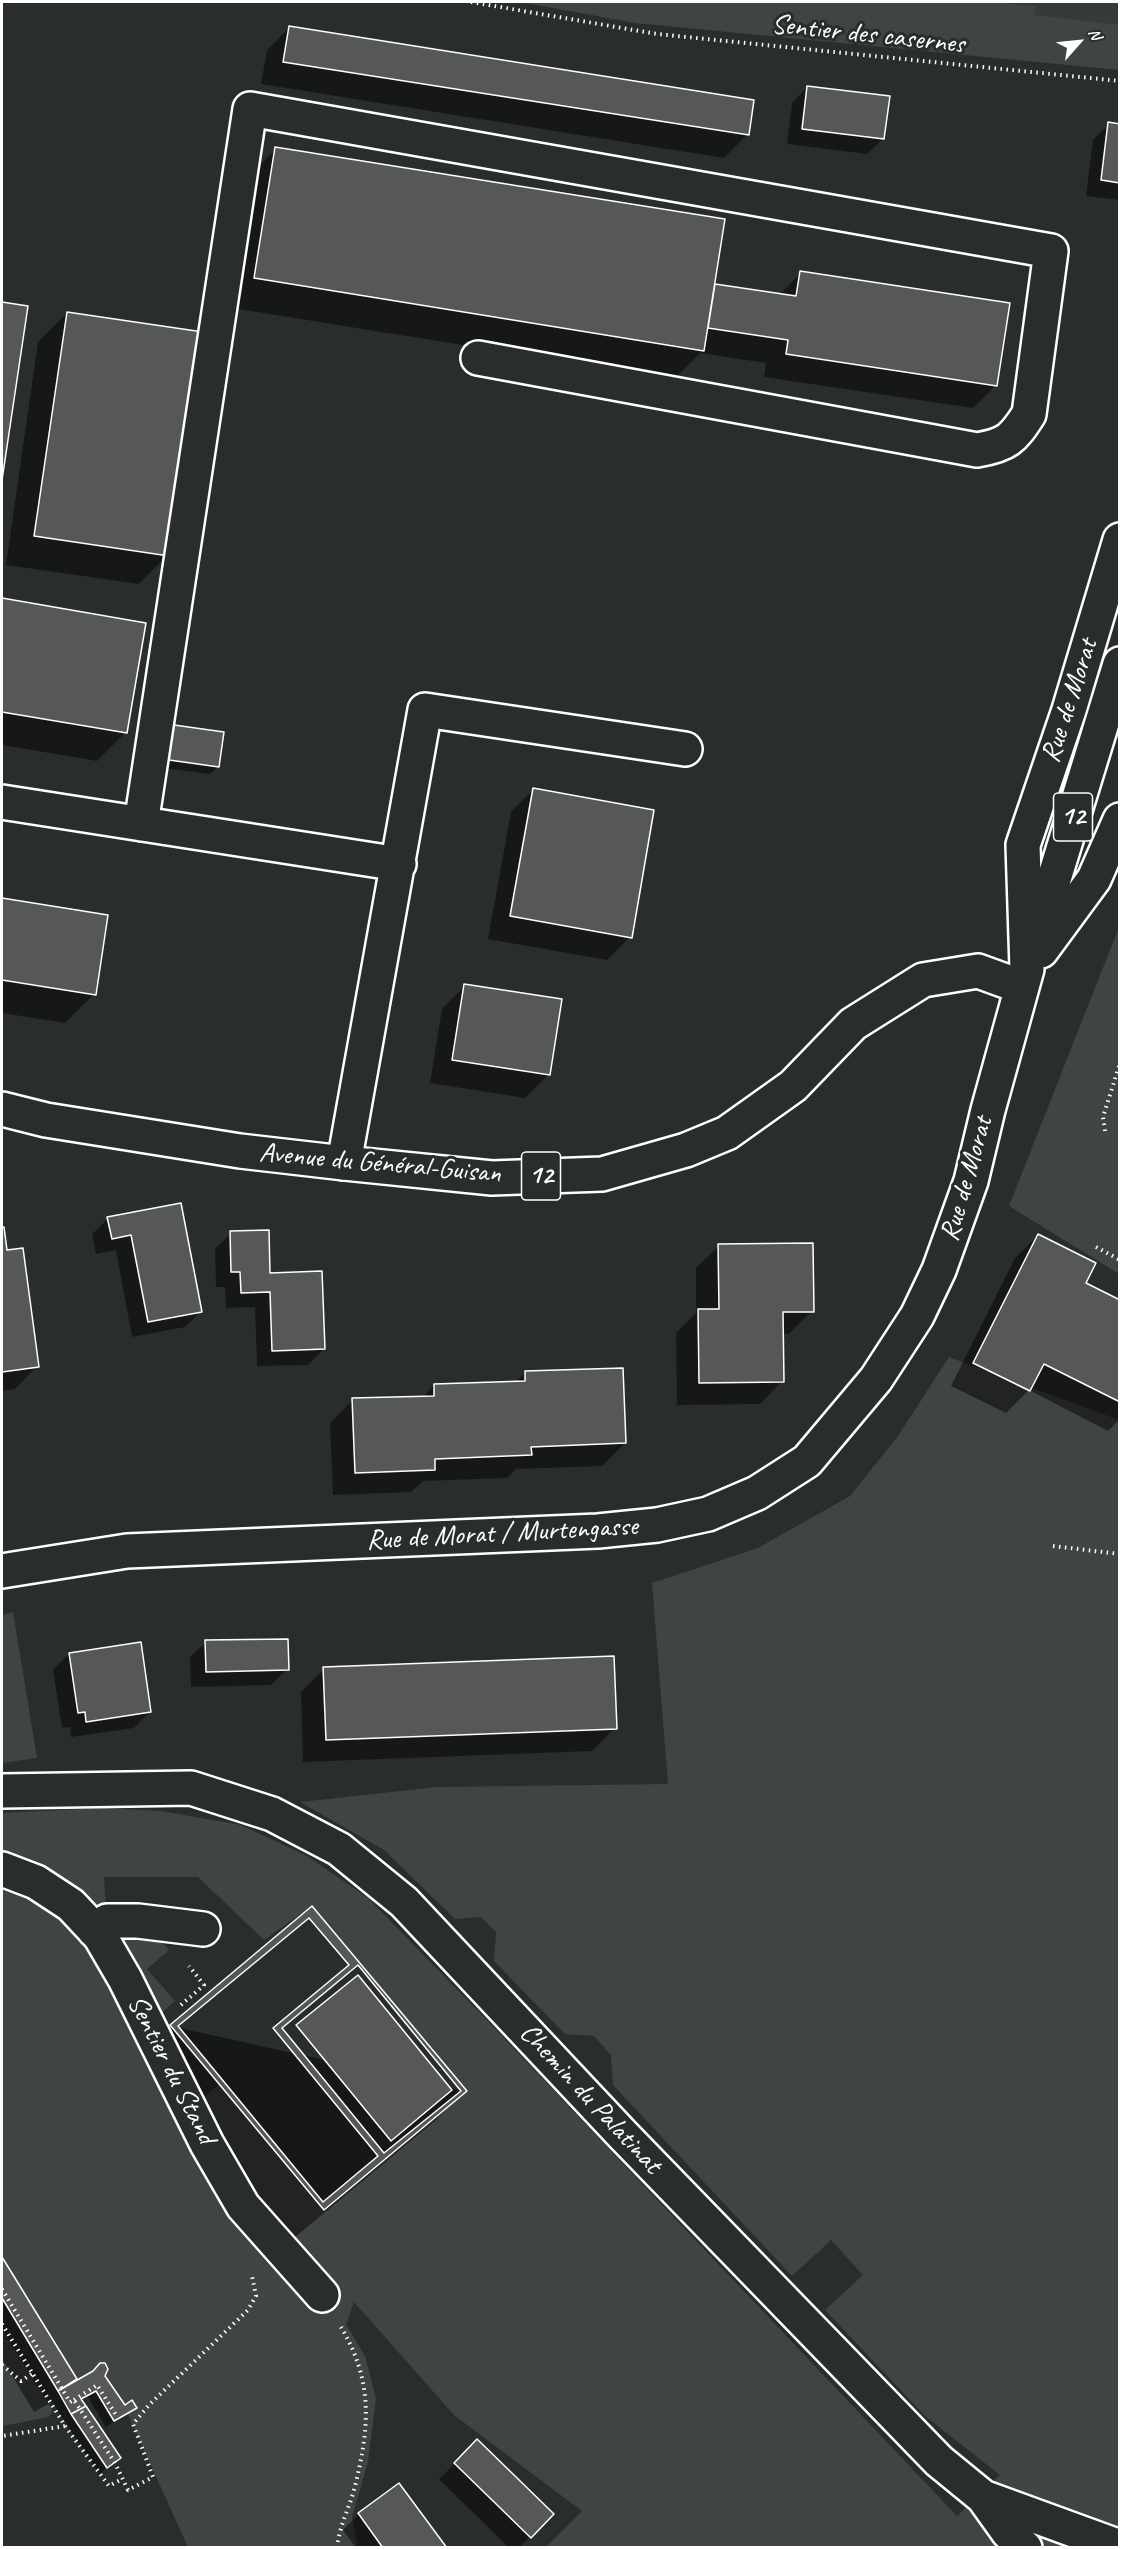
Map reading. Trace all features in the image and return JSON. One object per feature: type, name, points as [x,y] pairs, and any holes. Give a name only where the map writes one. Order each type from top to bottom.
[{"type":"main road","points":[[141,824],[250,109],[1052,251],[1029,414],[1018,432],[1002,446],[977,450],[478,358]]},
{"type":"main road","name":"Rue de Morat","points":[[917,1316],[939,1270],[971,1181],[987,1110],[1024,978],[1023,845],[1069,710],[1119,540]]},
{"type":"main road","name":"12","points":[[1024,978],[1119,664]]},
{"type":"main road","points":[[344,1163],[425,710],[685,749]]},
{"type":"main road","points":[[2,802],[399,864]]},
{"type":"main road","name":"Rue de Morat","points":[[1024,978],[1094,879],[1119,820]]},
{"type":"main road","name":"Avenue du Général-Guisan","points":[[2,1109],[46,1120],[240,1151],[344,1163],[492,1178],[602,1174],[686,1150],[727,1133],[794,1086],[853,1024],[923,980],[978,971],[1024,978]]},
{"type":"main road","name":"Rue de Morat / Murtengasse","points":[[2,1572],[127,1551],[598,1531],[657,1525],[708,1514],[757,1493],[807,1461],[876,1379],[917,1316]]},
{"type":"main road","name":"Chemin du Palatinat","points":[[2,1791],[191,1788],[272,1814],[339,1849],[404,1902],[622,2134],[939,2461],[983,2497],[1119,2547]]},
{"type":"main road","name":"Sentier du Stand","points":[[2,1869],[36,1882],[71,1905],[94,1930],[125,1979],[207,2144],[243,2206],[322,2295]]},
{"type":"main road","points":[[94,1930],[107,1921],[138,1921],[203,1929]]},
{"type":"main road","points":[[983,2497],[1008,2532],[1025,2547]]},
{"type":"path","name":"Sentier des casernes","points":[[471,2],[657,34],[1119,81]]},
{"type":"path","points":[[1104,1131],[1103,1117],[1119,1063]]},
{"type":"path","points":[[1096,1247],[1119,1260]]},
{"type":"path","points":[[1053,1546],[1119,1554]]},
{"type":"path","points":[[151,2031],[204,1985],[188,1965],[203,1929]]},
{"type":"path","points":[[74,2400],[115,2463],[128,2490],[153,2477],[133,2424],[149,2405],[248,2310],[256,2296],[246,2237],[256,2222]]},
{"type":"path","points":[[2,2289],[70,2402],[97,2385],[116,2415]]},
{"type":"path","points":[[2,2324],[66,2426],[109,2486],[122,2479]]},
{"type":"path","points":[[337,2547],[338,2536],[355,2486],[367,2416],[367,2395],[356,2354]]},
{"type":"path","points":[[2,2365],[21,2381],[33,2373]]},
{"type":"path","points":[[2,2436],[66,2426]]},
{"type":"shaded area","points":[[520,2],[994,2],[1035,6],[1034,15],[1119,25],[1119,70],[635,23]]},
{"type":"shaded area","points":[[749,2],[1119,2],[1119,57]]},
{"type":"shaded area","points":[[1119,927],[1120,1274],[1009,1206]]},
{"type":"shaded area","points":[[949,1357],[1119,1420],[1119,2547],[546,2547],[582,2511],[454,2415],[354,2302],[346,2324],[365,2356],[376,2398],[368,2462],[352,2517],[358,2547],[188,2547],[129,2417],[103,2375],[74,2386],[2,2267],[2,1880],[41,1898],[96,1952],[240,2186],[200,2107],[205,2096],[219,2084],[324,2210],[466,2091],[312,1906],[264,1940],[198,1877],[104,1877],[106,1910],[94,1916],[2,1859],[2,1813],[103,1808],[161,1811],[241,1825],[307,1856],[368,1898],[486,2019],[957,2516],[1000,2475],[925,2416],[825,2310],[863,2275],[831,2240],[792,2276],[613,2085],[611,2055],[594,2036],[565,2034],[494,1961],[496,1932],[481,1917],[455,1919],[384,1850],[300,1802],[437,1787],[668,1784],[652,1583],[758,1548],[850,1496],[898,1436]]},
{"type":"shaded area","points":[[13,1612],[37,1758],[2,1763],[2,1615]]},
{"type":"shaded area","points":[[125,1926],[155,1934],[169,1950],[147,1969],[175,2001],[155,2019],[109,1940]]},
{"type":"shaded area","points":[[2,2330],[53,2411],[49,2417],[2,2426]]},
{"type":"building","points":[[289,26],[754,100],[749,135],[283,62]]},
{"type":"building","points":[[807,86],[890,96],[884,139],[802,129]]},
{"type":"building","points":[[1108,122],[1120,124],[1120,183],[1101,180]]},
{"type":"building","points":[[275,147],[725,219],[704,351],[254,278]]},
{"type":"building","points":[[800,271],[1010,303],[997,386],[786,354],[788,340],[708,328],[715,284],[796,296]]},
{"type":"building","points":[[2,302],[28,306],[2,480]]},
{"type":"building","points":[[67,312],[203,332],[169,556],[34,536]]},
{"type":"building","points":[[2,598],[146,623],[127,733],[2,712]]},
{"type":"building","points":[[167,724],[224,732],[219,767],[162,759]]},
{"type":"building","points":[[533,788],[654,810],[632,938],[510,916]]},
{"type":"building","points":[[2,898],[108,915],[96,995],[2,980]]},
{"type":"building","points":[[464,984],[562,999],[550,1075],[452,1060]]},
{"type":"building","points":[[181,1203],[202,1312],[148,1322],[131,1235],[112,1239],[107,1217]]},
{"type":"building","points":[[2,1227],[4,1227],[7,1250],[23,1248],[39,1367],[2,1372]]},
{"type":"building","points":[[269,1230],[270,1273],[322,1271],[325,1349],[272,1351],[270,1292],[241,1293],[240,1272],[231,1272],[230,1231]]},
{"type":"building","points":[[1038,1234],[1096,1263],[1086,1283],[1120,1300],[1120,1402],[1044,1364],[1030,1391],[973,1363]]},
{"type":"building","points":[[813,1243],[814,1312],[783,1312],[784,1382],[699,1383],[698,1309],[719,1309],[718,1244]]},
{"type":"building","points":[[623,1368],[626,1443],[531,1447],[532,1455],[435,1459],[435,1470],[355,1473],[352,1398],[434,1396],[434,1384],[525,1381],[525,1371]]},
{"type":"building","points":[[288,1639],[289,1670],[206,1672],[205,1640]]},
{"type":"building","points":[[141,1642],[151,1712],[86,1722],[85,1712],[78,1713],[69,1653]]},
{"type":"building","points":[[614,1656],[617,1729],[326,1740],[323,1667]]},
{"type":"building","points":[[312,1906],[467,2091],[324,2210],[170,2025]]},
{"type":"building","points":[[309,1918],[349,1965],[273,2028],[378,2156],[323,2202],[178,2026]]},
{"type":"building","points":[[358,1965],[461,2091],[384,2153],[282,2028]]},
{"type":"building","points":[[358,1975],[452,2090],[391,2141],[296,2025]]},
{"type":"building","points":[[2,2257],[77,2379],[58,2391],[2,2298]]},
{"type":"building","points":[[100,2363],[105,2363],[108,2369],[105,2376],[125,2405],[132,2400],[137,2408],[114,2421],[96,2391],[81,2399],[86,2406],[71,2414],[58,2391],[93,2371]]},
{"type":"building","points":[[86,2406],[121,2458],[107,2468],[71,2414]]},
{"type":"building","points":[[477,2439],[554,2514],[531,2538],[454,2463]]},
{"type":"building","points":[[399,2483],[447,2548],[383,2548],[358,2513]]}]
